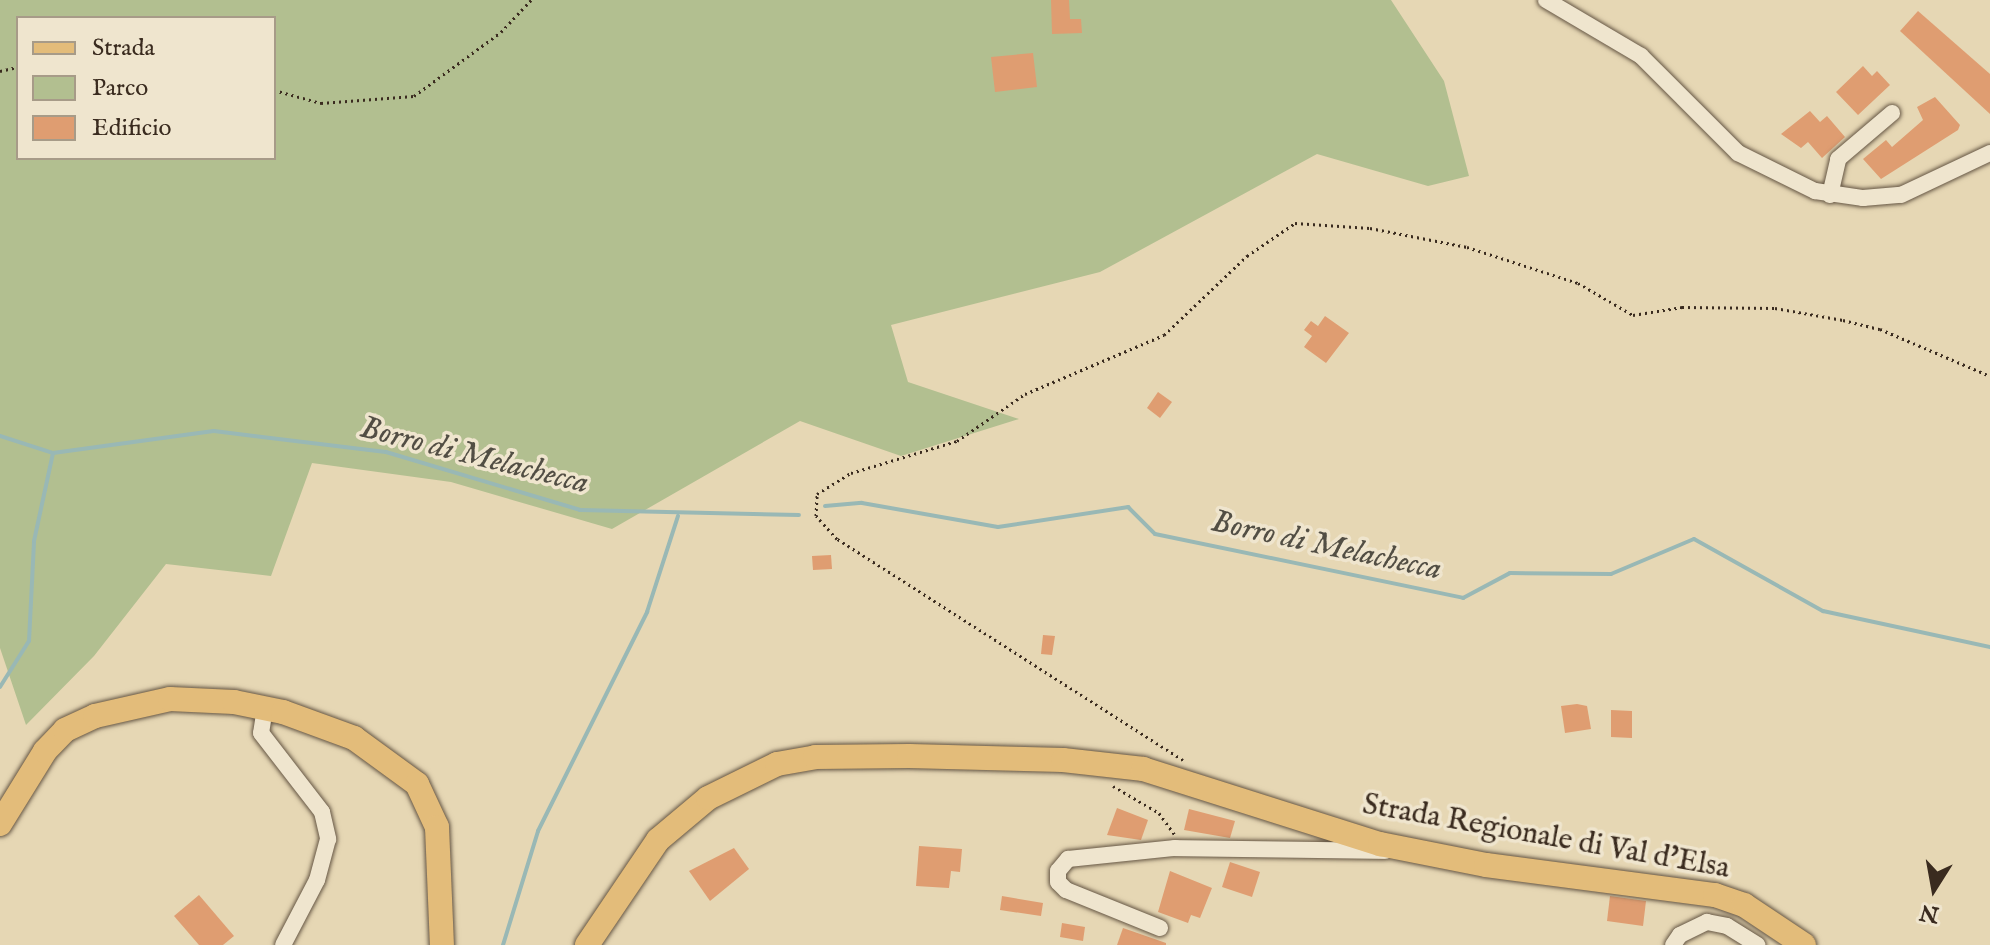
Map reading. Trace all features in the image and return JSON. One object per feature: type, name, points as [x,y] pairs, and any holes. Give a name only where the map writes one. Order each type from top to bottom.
[{"type":"main road","points":[[0,824],[45,751],[65,730],[95,716],[170,699],[265,708],[354,738],[417,784],[437,827],[442,945]]},
{"type":"main road","name":"Strada Regionale di Val d'Elsa","points":[[587,945],[658,840],[708,798],[777,764],[815,757],[909,756],[1110,764],[1176,777],[1332,832],[1414,851],[1703,892],[1736,901],[1804,945]]},
{"type":"street","points":[[1546,0],[1649,63],[1738,153],[1788,180],[1830,195],[1872,198],[1910,193],[1990,153]]},
{"type":"street","points":[[1830,195],[1838,159],[1892,113]]},
{"type":"street","points":[[265,708],[261,733],[322,812],[328,839],[317,880],[283,945]]},
{"type":"street","points":[[1160,928],[1066,890],[1058,882],[1058,871],[1068,859],[1175,848],[1414,851]]},
{"type":"street","points":[[1673,945],[1707,922],[1727,926],[1758,945]]},
{"type":"path","points":[[276,91],[321,103],[414,96],[501,32],[531,0]]},
{"type":"path","points":[[1190,764],[837,539],[816,516],[817,494],[851,473],[957,441],[1025,394],[1164,335],[1247,256],[1295,223],[1370,228],[1467,247],[1578,283],[1633,315],[1682,307],[1775,308],[1843,320],[1880,329],[1990,376]]},
{"type":"path","points":[[1110,764],[1110,783],[1159,813],[1173,828],[1175,848]]},
{"type":"green space","points":[[0,0],[1391,0],[1444,81],[1469,176],[1428,186],[1317,154],[1100,272],[891,325],[908,382],[1019,419],[901,456],[800,421],[612,529],[451,482],[312,463],[271,576],[166,564],[94,656],[26,725],[0,648]]},
{"type":"building","points":[[1051,0],[1069,0],[1070,19],[1081,19],[1082,33],[1052,34]]},
{"type":"building","points":[[1918,11],[1990,74],[1990,114],[1900,31]]},
{"type":"building","points":[[1033,53],[1037,87],[995,92],[991,57]]},
{"type":"building","points":[[1863,66],[1872,76],[1877,71],[1890,85],[1858,115],[1836,92]]},
{"type":"building","points":[[1935,97],[1960,125],[1958,130],[1881,179],[1863,159],[1886,140],[1892,147],[1923,120],[1917,107]]},
{"type":"building","points":[[1810,111],[1820,122],[1827,116],[1845,137],[1822,158],[1808,142],[1801,148],[1781,134]]},
{"type":"building","points":[[1325,316],[1349,333],[1326,363],[1304,347],[1312,336],[1304,330],[1311,321],[1318,326]]},
{"type":"building","points":[[1158,392],[1172,402],[1160,418],[1147,408]]},
{"type":"building","points":[[831,555],[832,569],[813,570],[812,556]]},
{"type":"building","points":[[1043,635],[1055,636],[1052,655],[1041,654]]},
{"type":"building","points":[[1561,706],[1587,706],[1591,729],[1565,733]]},
{"type":"building","points":[[1611,710],[1632,711],[1632,738],[1611,737]]},
{"type":"building","points":[[1117,808],[1148,820],[1141,840],[1107,835]]},
{"type":"building","points":[[1189,809],[1235,821],[1230,838],[1184,830]]},
{"type":"building","points":[[919,846],[962,849],[960,872],[951,871],[949,888],[916,886]]},
{"type":"building","points":[[734,848],[749,869],[710,901],[689,871]]},
{"type":"building","points":[[1230,862],[1260,872],[1252,897],[1222,887]]},
{"type":"building","points":[[1170,871],[1212,888],[1200,918],[1191,915],[1188,923],[1158,912]]},
{"type":"building","points":[[199,895],[234,936],[223,945],[199,945],[174,916]]},
{"type":"building","points":[[1002,896],[1043,903],[1041,916],[1000,910]]},
{"type":"building","points":[[1610,896],[1646,901],[1643,926],[1607,921]]},
{"type":"building","points":[[1062,923],[1085,927],[1083,941],[1060,937]]},
{"type":"building","points":[[1123,928],[1166,943],[1166,945],[1117,945]]},
{"type":"waterway","name":"Borro di Melachecca","points":[[0,436],[53,453],[214,431],[386,452],[580,510],[799,515]]},
{"type":"waterway","points":[[0,687],[29,641],[34,541],[53,453]]},
{"type":"waterway","name":"Borro di Melachecca","points":[[825,506],[862,503],[998,527],[1128,507],[1155,534],[1463,598],[1510,573],[1611,574],[1694,539],[1823,611],[1990,647]]},
{"type":"waterway","points":[[503,945],[538,831],[647,612],[678,516]]}]
